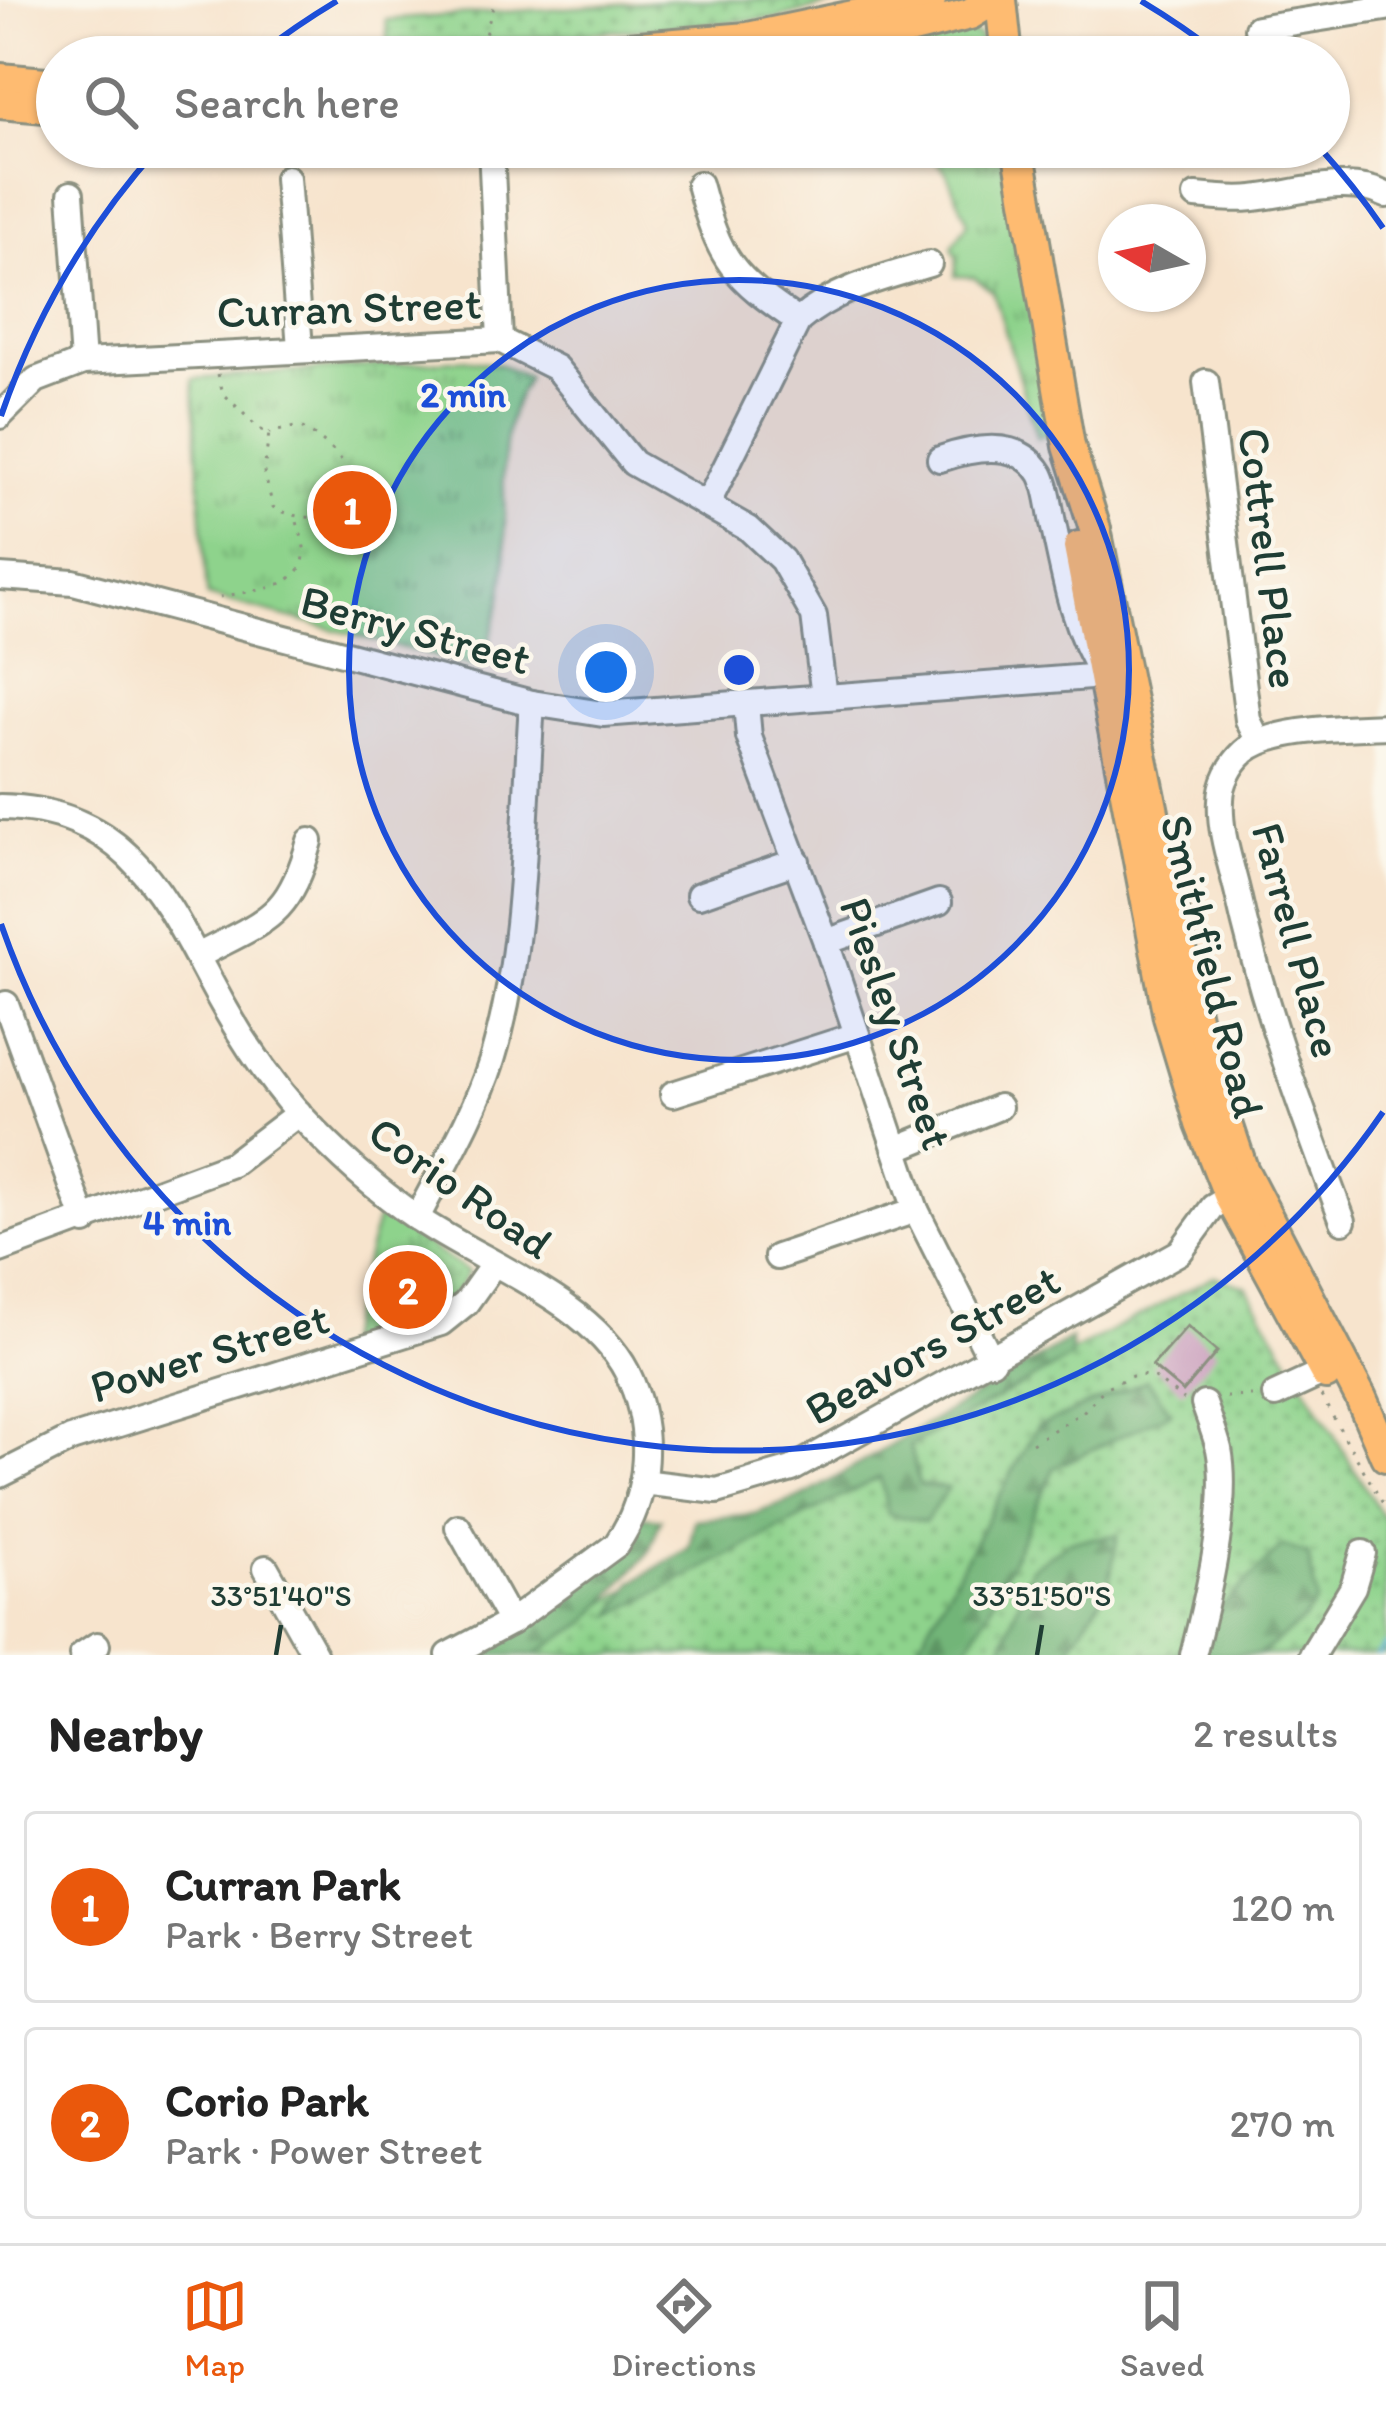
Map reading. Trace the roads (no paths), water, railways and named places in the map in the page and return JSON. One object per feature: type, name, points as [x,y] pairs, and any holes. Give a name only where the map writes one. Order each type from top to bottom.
[{"type":"main road","points":[[758,36],[930,0]]},
{"type":"main road","points":[[880,36],[970,14],[997,0],[1003,36]]},
{"type":"main road","points":[[0,79],[36,82]]},
{"type":"main road","points":[[0,103],[36,107]]},
{"type":"main road","name":"Smithfield Road","points":[[1021,168],[1060,467],[1169,1017],[1201,1124],[1230,1197],[1325,1372],[1386,1467]]},
{"type":"main road","name":"Smithfield Road","points":[[1060,467],[1092,516],[1186,984],[1223,1118],[1242,1169],[1386,1456]]},
{"type":"main road","points":[[1092,516],[1092,563],[1110,658],[1103,676],[1116,690],[1138,782],[1155,819]]},
{"type":"main road","points":[[1186,984],[1187,1040],[1235,1179],[1230,1197],[1242,1201],[1287,1280],[1321,1321]]},
{"type":"street","points":[[1257,28],[1386,8]]},
{"type":"street","points":[[492,168],[500,340]]},
{"type":"street","points":[[287,178],[300,348]]},
{"type":"street","points":[[699,184],[712,233],[733,270],[752,290],[798,321]]},
{"type":"street","points":[[1196,196],[1229,200],[1345,186],[1373,188],[1386,195]]},
{"type":"street","points":[[71,194],[83,362]]},
{"type":"street","points":[[707,505],[798,321],[817,304],[849,288],[929,264]]},
{"type":"street","name":"Curran Street","points":[[0,416],[35,380],[83,362],[500,340],[556,368],[633,463],[749,529],[794,575],[817,628],[824,697]]},
{"type":"street","name":"Cottrell Place","points":[[1206,382],[1248,720],[1259,742]]},
{"type":"street","points":[[940,459],[976,448],[1006,450],[1031,464],[1060,467]]},
{"type":"street","name":"Berry Street","points":[[0,577],[73,582],[532,703],[603,714],[1103,676]]},
{"type":"street","points":[[417,1218],[477,1102],[503,1013],[515,925],[532,703]]},
{"type":"street","name":"Piesley Street","points":[[746,704],[749,737],[826,942],[916,1210],[992,1361]]},
{"type":"street","points":[[1259,742],[1341,728],[1386,726]]},
{"type":"street","name":"Farrell Place","points":[[1259,742],[1242,754],[1227,775],[1220,796],[1222,823],[1269,1013],[1342,1221]]},
{"type":"street","name":"Corio Road","points":[[0,807],[69,820],[120,849],[157,884],[250,1048],[298,1114],[357,1172],[417,1218],[573,1312],[615,1354],[633,1388],[646,1439],[642,1483],[616,1545],[511,1622],[449,1655]]},
{"type":"street","points":[[198,956],[263,921],[288,900],[310,841]]},
{"type":"street","points":[[699,895],[797,861]]},
{"type":"street","points":[[826,942],[940,902]]},
{"type":"street","points":[[6,1004],[85,1222]]},
{"type":"street","points":[[673,1094],[857,1034]]},
{"type":"street","points":[[896,1149],[999,1107]]},
{"type":"street","points":[[0,1250],[232,1164],[298,1114]]},
{"type":"street","name":"Beavors Street","points":[[642,1483],[697,1492],[762,1481],[792,1469],[1180,1252],[1213,1207],[1230,1197]]},
{"type":"street","points":[[777,1257],[916,1210]]},
{"type":"street","name":"Power Street","points":[[0,1475],[71,1439],[441,1323],[466,1304],[493,1264]]},
{"type":"street","points":[[1263,1396],[1325,1372]]},
{"type":"street","points":[[1193,1655],[1206,1605],[1220,1492],[1218,1448],[1204,1404]]},
{"type":"street","points":[[458,1527],[511,1622]]},
{"type":"street","points":[[1312,1655],[1353,1587],[1364,1553]]},
{"type":"street","points":[[266,1568],[315,1655]]},
{"type":"waterway","points":[[1378,1655],[1386,1645]]},
{"type":"place","name":"Curran Park","points":[[352,510]]},
{"type":"place","name":"Corio Park","points":[[408,1290]]}]
